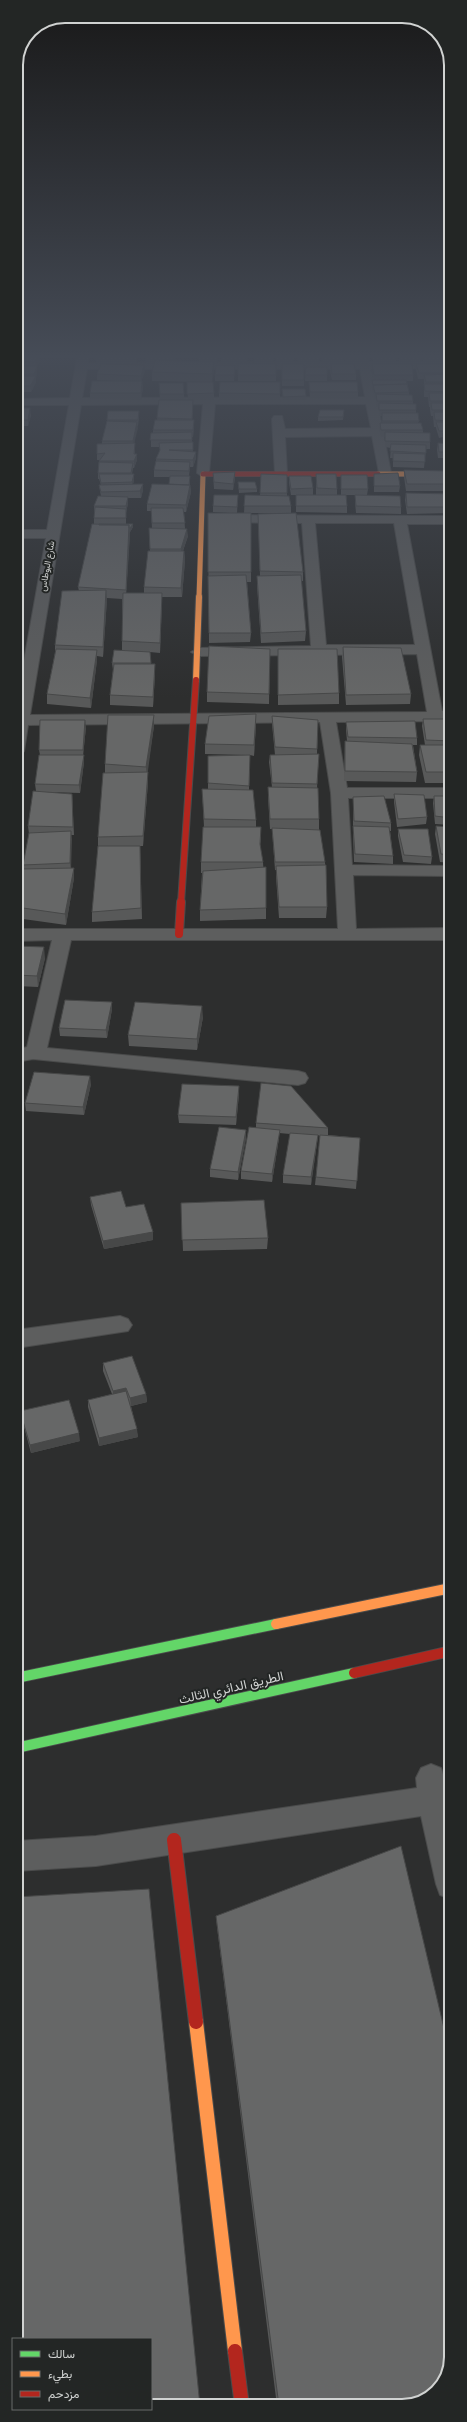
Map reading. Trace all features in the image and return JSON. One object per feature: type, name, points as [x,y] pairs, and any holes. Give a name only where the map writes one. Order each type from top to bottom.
[{"type":"main road","points":[[179,934],[192,717],[198,652],[203,473],[444,474]]},
{"type":"main road","points":[[23,1677],[298,1618],[444,1589]]},
{"type":"main road","name":"الطريق الدائري الثالث","points":[[23,1746],[444,1653]]},
{"type":"main road","points":[[174,1840],[241,2399]]},
{"type":"street","name":"شارع البوطاس","points":[[23,693],[64,471]]},
{"type":"street","points":[[202,518],[444,520]]},
{"type":"street","points":[[308,519],[319,650]]},
{"type":"street","points":[[23,720],[192,717],[443,716],[423,649],[400,520]]},
{"type":"street","points":[[23,534],[53,534]]},
{"type":"street","points":[[198,652],[423,649]]},
{"type":"street","points":[[327,717],[339,793],[347,934]]},
{"type":"street","points":[[339,793],[444,793]]},
{"type":"street","points":[[343,870],[444,871]]},
{"type":"street","points":[[23,935],[444,934]]},
{"type":"street","points":[[25,1054],[37,1048],[63,935]]},
{"type":"street","points":[[25,1054],[298,1078]]},
{"type":"street","points":[[23,1338],[120,1325]]},
{"type":"street","points":[[23,1856],[96,1851],[174,1840],[438,1792],[444,1834]]},
{"type":"building","points":[[98,471],[131,471],[131,473],[98,473]]},
{"type":"building","points":[[404,471],[444,471],[444,484],[407,484]]},
{"type":"building","points":[[235,472],[233,484],[214,482],[213,473]]},
{"type":"building","points":[[398,473],[400,486],[374,486],[374,474]]},
{"type":"building","points":[[99,474],[134,474],[132,482],[101,483]]},
{"type":"building","points":[[261,474],[287,475],[287,493],[260,493]]},
{"type":"building","points":[[316,474],[336,474],[337,489],[317,488]]},
{"type":"building","points":[[341,475],[367,475],[368,489],[341,489]]},
{"type":"building","points":[[170,476],[190,476],[189,485],[169,484]]},
{"type":"building","points":[[289,476],[311,476],[313,488],[291,489]]},
{"type":"building","points":[[238,482],[255,482],[257,489],[239,489]]},
{"type":"building","points":[[143,484],[140,491],[101,492],[99,485]]},
{"type":"building","points":[[152,484],[190,485],[186,505],[147,504]]},
{"type":"building","points":[[406,493],[444,494],[444,507],[407,507]]},
{"type":"building","points":[[214,495],[238,495],[237,507],[213,506]]},
{"type":"building","points":[[245,495],[289,496],[291,506],[244,506]]},
{"type":"building","points":[[296,495],[346,495],[347,506],[296,506]]},
{"type":"building","points":[[355,495],[400,496],[401,507],[356,506]]},
{"type":"building","points":[[98,496],[128,497],[126,506],[94,506]]},
{"type":"building","points":[[95,507],[126,509],[126,518],[94,518]]},
{"type":"building","points":[[151,508],[183,508],[185,523],[152,523]]},
{"type":"building","points":[[208,513],[251,513],[251,572],[208,572]]},
{"type":"building","points":[[296,513],[303,572],[260,571],[258,514]]},
{"type":"building","points":[[92,524],[129,525],[126,590],[78,587]]},
{"type":"building","points":[[99,524],[133,524],[129,528],[129,525]]},
{"type":"building","points":[[149,528],[187,529],[181,549],[150,549]]},
{"type":"building","points":[[148,551],[184,551],[181,588],[144,587]]},
{"type":"building","points":[[246,575],[251,633],[209,633],[208,576]]},
{"type":"building","points":[[301,575],[306,631],[261,633],[257,576]]},
{"type":"building","points":[[106,590],[103,647],[55,645],[62,591]]},
{"type":"building","points":[[123,593],[162,593],[160,643],[122,641]]},
{"type":"building","points":[[209,646],[270,649],[269,694],[207,692]]},
{"type":"building","points":[[343,647],[401,648],[411,694],[346,695]]},
{"type":"building","points":[[56,649],[97,650],[90,698],[47,694]]},
{"type":"building","points":[[278,649],[337,649],[339,693],[278,695]]},
{"type":"building","points":[[114,650],[150,652],[151,663],[112,663]]},
{"type":"building","points":[[114,664],[155,664],[153,697],[110,695]]},
{"type":"building","points":[[256,714],[254,745],[205,744],[209,716]]},
{"type":"building","points":[[108,715],[154,715],[146,767],[105,764]]},
{"type":"building","points":[[272,716],[318,720],[317,749],[275,747]]},
{"type":"building","points":[[423,719],[444,719],[444,741],[426,740]]},
{"type":"building","points":[[40,720],[85,720],[83,750],[39,750]]},
{"type":"building","points":[[415,721],[417,738],[348,737],[346,722]]},
{"type":"building","points":[[345,741],[412,744],[417,772],[345,771]]},
{"type":"building","points":[[420,745],[444,745],[444,772],[426,772]]},
{"type":"building","points":[[319,754],[317,784],[272,783],[270,755]]},
{"type":"building","points":[[39,755],[84,755],[79,785],[35,784]]},
{"type":"building","points":[[250,755],[249,786],[208,783],[208,756]]},
{"type":"building","points":[[148,772],[143,836],[98,837],[103,773]]},
{"type":"building","points":[[268,787],[318,788],[319,819],[270,819]]},
{"type":"building","points":[[202,789],[253,790],[256,820],[204,819]]},
{"type":"building","points":[[33,791],[72,794],[73,827],[28,826]]},
{"type":"building","points":[[394,794],[424,795],[427,817],[398,819]]},
{"type":"building","points":[[384,796],[391,823],[354,821],[353,797]]},
{"type":"building","points":[[434,796],[444,796],[444,817],[435,816]]},
{"type":"building","points":[[353,826],[389,827],[393,856],[355,854]]},
{"type":"building","points":[[436,826],[444,827],[444,854],[441,854]]},
{"type":"building","points":[[203,827],[261,827],[260,844],[263,862],[201,862]]},
{"type":"building","points":[[272,828],[320,830],[325,862],[275,862]]},
{"type":"building","points":[[398,829],[428,829],[432,857],[404,855]]},
{"type":"building","points":[[71,831],[70,863],[23,865],[29,833]]},
{"type":"building","points":[[98,846],[140,846],[141,908],[92,912]]},
{"type":"building","points":[[326,865],[327,907],[279,907],[276,866]]},
{"type":"building","points":[[266,867],[266,908],[200,910],[203,871]]},
{"type":"building","points":[[74,868],[65,914],[23,908],[23,869]]},
{"type":"building","points":[[23,946],[44,947],[37,976],[23,975]]},
{"type":"building","points":[[65,1000],[112,1002],[106,1030],[59,1028]]},
{"type":"building","points":[[135,1002],[202,1006],[197,1039],[128,1035]]},
{"type":"building","points":[[34,1072],[90,1076],[83,1107],[25,1103]]},
{"type":"building","points":[[261,1083],[291,1086],[328,1128],[256,1123]]},
{"type":"building","points":[[182,1084],[239,1086],[236,1117],[178,1115]]},
{"type":"building","points":[[219,1127],[246,1130],[238,1172],[210,1169]]},
{"type":"building","points":[[249,1127],[280,1130],[272,1174],[241,1171]]},
{"type":"building","points":[[290,1133],[318,1135],[311,1177],[283,1175]]},
{"type":"building","points":[[320,1135],[360,1138],[357,1181],[316,1177]]},
{"type":"building","points":[[121,1191],[126,1207],[144,1204],[153,1232],[103,1241],[90,1197]]},
{"type":"building","points":[[264,1200],[268,1238],[182,1240],[181,1203]]},
{"type":"building","points":[[132,1356],[146,1394],[130,1398],[126,1388],[113,1391],[103,1363]]},
{"type":"building","points":[[126,1391],[137,1429],[99,1438],[88,1400]]},
{"type":"building","points":[[69,1400],[79,1433],[30,1445],[23,1421],[23,1410]]},
{"type":"building","points":[[401,1846],[444,2028],[444,2357],[441,2373],[434,2385],[421,2395],[407,2399],[278,2399],[216,1916]]},
{"type":"building","points":[[149,1889],[199,2399],[152,2399],[152,2338],[23,2338],[23,1897]]},
{"type":"traffic: fast","points":[[23,1677],[276,1624]]},
{"type":"traffic: fast","points":[[23,1746],[354,1673]]},
{"type":"traffic: slow","points":[[196,680],[203,474]]},
{"type":"traffic: slow","points":[[378,474],[444,474]]},
{"type":"traffic: slow","points":[[276,1624],[444,1589]]},
{"type":"traffic: slow","points":[[196,2022],[235,2351]]},
{"type":"traffic: jam","points":[[203,474],[378,474]]},
{"type":"traffic: jam","points":[[179,934],[196,680]]},
{"type":"traffic: jam","points":[[354,1673],[444,1653]]},
{"type":"traffic: jam","points":[[174,1840],[196,2022]]},
{"type":"traffic: jam","points":[[235,2351],[241,2399]]}]
